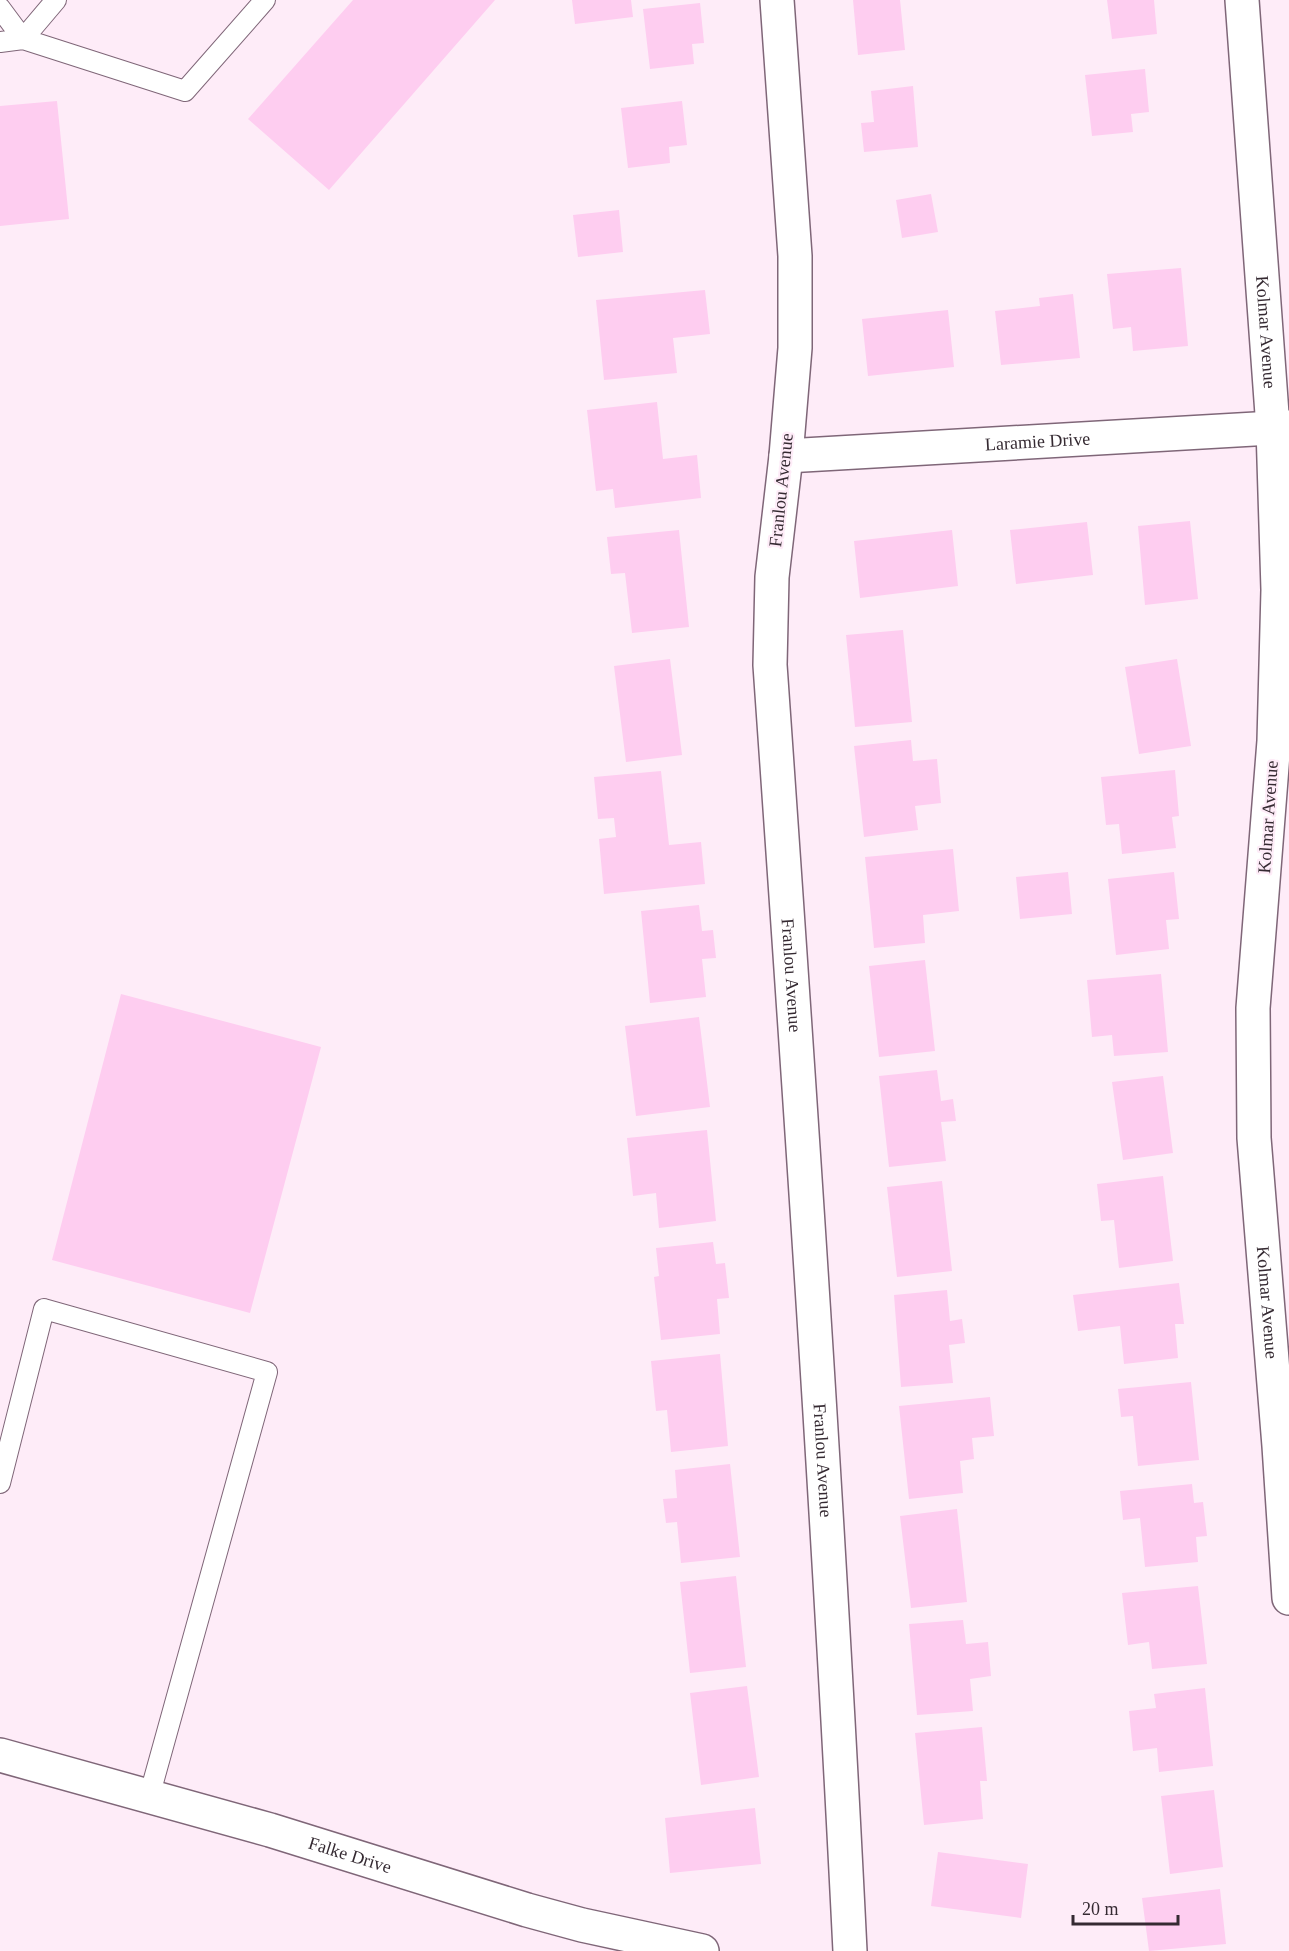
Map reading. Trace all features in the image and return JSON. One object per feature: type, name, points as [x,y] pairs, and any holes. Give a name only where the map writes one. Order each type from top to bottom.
[{"type":"street","name":"Franlou Avenue","points":[[777,0],[795,256],[795,348],[786,456],[772,577],[770,665],[836,1664],[850,1951]]},
{"type":"street","name":"Kolmar Avenue","points":[[1242,0],[1281,427],[1274,741],[1253,1008],[1254,1138],[1289,1598]]},
{"type":"street","name":"Laramie Drive","points":[[786,456],[1281,427]]},
{"type":"street","name":"Falke Drive","points":[[0,1755],[270,1830],[527,1910],[582,1925],[702,1951]]},
{"type":"lane","points":[[23,39],[56,0]]},
{"type":"lane","points":[[0,42],[23,39],[185,90],[265,0]]},
{"type":"lane","points":[[0,8],[23,39]]},
{"type":"lane","points":[[0,1483],[44,1310],[267,1372],[149,1797]]},
{"type":"building","points":[[353,0],[495,0],[329,190],[248,119]]},
{"type":"building","points":[[572,0],[631,0],[633,17],[575,24]]},
{"type":"building","points":[[853,0],[900,0],[905,50],[858,55]]},
{"type":"building","points":[[1107,0],[1154,0],[1157,34],[1112,39]]},
{"type":"building","points":[[700,3],[704,43],[692,44],[694,64],[650,69],[643,9]]},
{"type":"building","points":[[1145,69],[1149,112],[1131,114],[1133,132],[1092,136],[1085,75]]},
{"type":"building","points":[[913,86],[918,147],[864,152],[861,123],[874,122],[871,91]]},
{"type":"building","points":[[57,101],[69,219],[0,226],[0,106]]},
{"type":"building","points":[[682,101],[687,145],[669,147],[670,163],[628,168],[621,108]]},
{"type":"building","points":[[931,194],[938,232],[902,238],[896,200]]},
{"type":"building","points":[[619,210],[623,252],[578,257],[573,215]]},
{"type":"building","points":[[1181,268],[1188,346],[1133,351],[1131,327],[1113,329],[1107,274]]},
{"type":"building","points":[[705,290],[710,334],[673,338],[677,373],[604,380],[596,300]]},
{"type":"building","points":[[1073,294],[1080,358],[1001,365],[995,311],[1040,306],[1039,298]]},
{"type":"building","points":[[948,310],[954,367],[868,376],[862,319]]},
{"type":"building","points":[[657,402],[663,459],[697,455],[701,498],[615,508],[613,489],[596,491],[587,410]]},
{"type":"building","points":[[1190,521],[1198,599],[1145,605],[1138,526]]},
{"type":"building","points":[[1087,522],[1093,575],[1016,584],[1010,530]]},
{"type":"building","points":[[679,530],[689,627],[632,633],[625,573],[611,574],[607,537]]},
{"type":"building","points":[[952,530],[958,586],[860,598],[854,541]]},
{"type":"building","points":[[903,630],[912,722],[855,727],[846,635]]},
{"type":"building","points":[[670,659],[682,755],[626,762],[614,666]]},
{"type":"building","points":[[1177,659],[1191,746],[1139,754],[1125,667]]},
{"type":"building","points":[[911,740],[913,761],[937,759],[941,803],[915,806],[918,830],[864,837],[854,746]]},
{"type":"building","points":[[1175,770],[1179,816],[1172,817],[1176,848],[1122,854],[1119,824],[1106,825],[1101,777]]},
{"type":"building","points":[[661,771],[669,845],[701,842],[705,884],[604,894],[599,839],[616,837],[614,818],[598,819],[594,777]]},
{"type":"building","points":[[953,849],[959,911],[923,915],[925,943],[874,948],[865,857]]},
{"type":"building","points":[[1068,872],[1072,914],[1020,919],[1016,877]]},
{"type":"building","points":[[1174,872],[1179,919],[1166,920],[1169,949],[1116,955],[1108,879]]},
{"type":"building","points":[[699,905],[702,931],[713,930],[716,958],[702,959],[706,997],[650,1003],[641,911]]},
{"type":"building","points":[[925,960],[935,1051],[879,1057],[869,966]]},
{"type":"building","points":[[1161,974],[1168,1052],[1114,1056],[1112,1035],[1092,1037],[1087,980]]},
{"type":"building","points":[[121,994],[321,1047],[250,1313],[52,1260]]},
{"type":"building","points":[[699,1017],[710,1107],[636,1116],[625,1026]]},
{"type":"building","points":[[937,1070],[941,1101],[953,1099],[956,1121],[941,1122],[946,1161],[889,1167],[879,1076]]},
{"type":"building","points":[[1163,1076],[1173,1153],[1123,1160],[1112,1082]]},
{"type":"building","points":[[707,1130],[716,1221],[659,1228],[656,1193],[633,1196],[627,1138]]},
{"type":"building","points":[[1163,1176],[1173,1261],[1119,1268],[1114,1220],[1101,1221],[1097,1184]]},
{"type":"building","points":[[942,1181],[952,1271],[897,1277],[887,1187]]},
{"type":"building","points":[[713,1242],[716,1264],[725,1263],[729,1298],[717,1299],[720,1334],[661,1340],[654,1277],[659,1276],[656,1248]]},
{"type":"building","points":[[1179,1283],[1184,1324],[1175,1324],[1178,1358],[1124,1364],[1120,1326],[1078,1331],[1073,1295]]},
{"type":"building","points":[[947,1290],[950,1321],[962,1319],[965,1343],[949,1345],[953,1383],[901,1387],[894,1295]]},
{"type":"building","points":[[720,1354],[728,1446],[671,1452],[667,1410],[656,1411],[651,1361]]},
{"type":"building","points":[[1191,1382],[1199,1460],[1138,1466],[1133,1416],[1121,1417],[1118,1389]]},
{"type":"building","points":[[990,1397],[994,1436],[972,1438],[974,1459],[960,1461],[963,1493],[909,1499],[899,1406]]},
{"type":"building","points":[[730,1464],[740,1557],[681,1563],[677,1522],[666,1523],[663,1499],[677,1498],[675,1470]]},
{"type":"building","points":[[1192,1484],[1194,1503],[1203,1502],[1207,1536],[1196,1537],[1198,1562],[1145,1567],[1140,1518],[1123,1520],[1120,1491]]},
{"type":"building","points":[[957,1509],[967,1602],[911,1608],[900,1516]]},
{"type":"building","points":[[736,1576],[746,1667],[690,1673],[680,1582]]},
{"type":"building","points":[[1198,1586],[1207,1664],[1152,1669],[1149,1642],[1128,1645],[1122,1593]]},
{"type":"building","points":[[963,1620],[966,1644],[988,1642],[991,1676],[970,1679],[973,1711],[917,1715],[909,1624]]},
{"type":"building","points":[[747,1686],[759,1777],[701,1785],[690,1693]]},
{"type":"building","points":[[1205,1688],[1213,1766],[1159,1772],[1157,1748],[1133,1751],[1129,1711],[1156,1708],[1154,1694]]},
{"type":"building","points":[[982,1727],[987,1781],[980,1781],[983,1819],[924,1825],[915,1733]]},
{"type":"building","points":[[1214,1790],[1223,1867],[1170,1874],[1161,1796]]},
{"type":"building","points":[[755,1808],[761,1864],[670,1873],[665,1818]]},
{"type":"building","points":[[938,1852],[1028,1864],[1021,1918],[931,1906]]},
{"type":"building","points":[[1220,1889],[1226,1944],[1149,1951],[1142,1898]]}]
